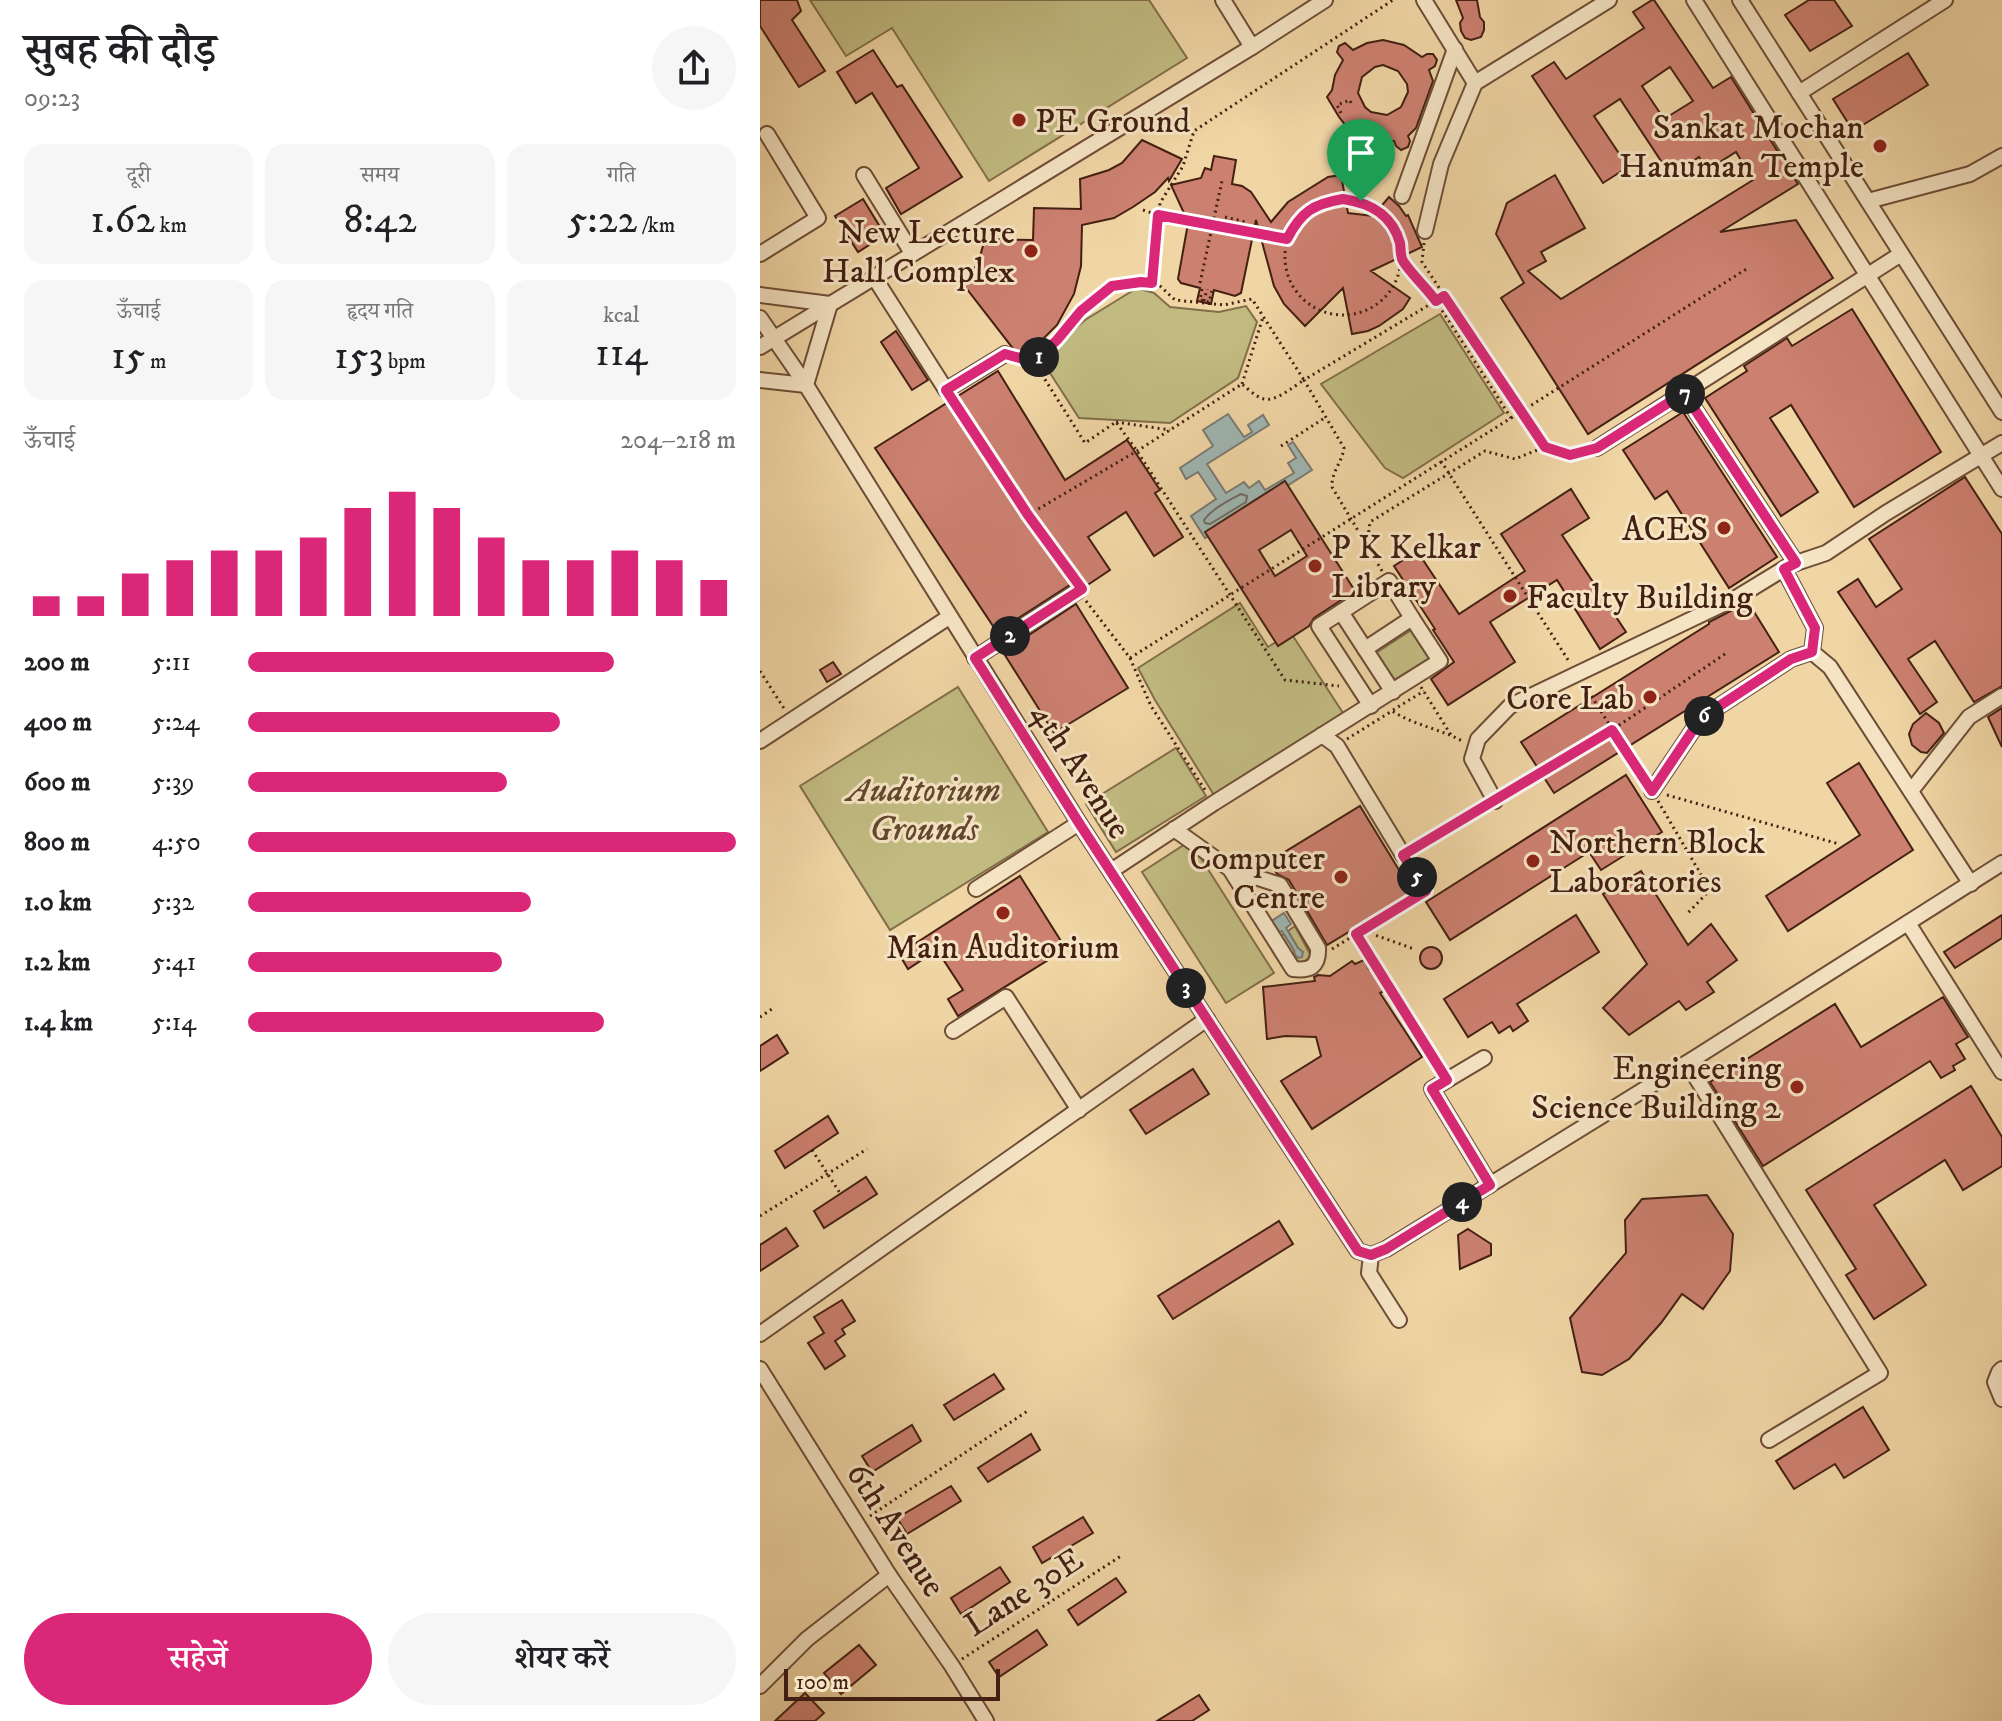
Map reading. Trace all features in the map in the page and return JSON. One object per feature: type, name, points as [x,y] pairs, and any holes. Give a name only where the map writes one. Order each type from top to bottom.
[{"type":"street","points":[[1223,0],[1252,47]]},
{"type":"street","points":[[760,347],[1325,0]]},
{"type":"street","points":[[1424,0],[1475,83]]},
{"type":"street","points":[[1425,231],[1441,164],[1475,83],[1609,0]]},
{"type":"street","points":[[1694,0],[2002,489]]},
{"type":"street","points":[[1740,0],[2002,412]]},
{"type":"street","points":[[1799,93],[1945,0]]},
{"type":"street","points":[[1402,196],[1455,49]]},
{"type":"street","points":[[760,254],[818,218],[767,134]]},
{"type":"street","points":[[1868,201],[1970,174],[2002,156]]},
{"type":"street","points":[[864,175],[912,253]]},
{"type":"street","points":[[1597,448],[1901,254]]},
{"type":"street","points":[[874,277],[946,390],[1005,354]]},
{"type":"street","points":[[760,295],[830,304]]},
{"type":"street","points":[[760,380],[806,385],[830,304]]},
{"type":"street","name":"4th Avenue","points":[[760,318],[806,385],[1079,823],[1364,1253],[1369,1273],[1399,1320]]},
{"type":"street","points":[[1684,393],[1790,566],[1815,628],[1812,652]]},
{"type":"street","points":[[1495,801],[1472,759],[1478,739],[1510,706],[1736,598],[1790,566],[1826,553],[2002,443]]},
{"type":"street","points":[[1111,871],[1214,803],[1371,706],[1440,661],[1389,581],[1319,626],[1371,706]]},
{"type":"street","points":[[975,658],[1078,591]]},
{"type":"street","points":[[1341,612],[1393,692]]},
{"type":"street","points":[[760,741],[949,617]]},
{"type":"street","points":[[1365,649],[1412,618]]},
{"type":"street","points":[[1652,791],[1701,718],[1791,659],[1812,652]]},
{"type":"street","points":[[1812,652],[1830,667],[1971,884]]},
{"type":"street","points":[[1911,791],[1969,717],[2002,696]]},
{"type":"street","points":[[1322,735],[1337,746],[1403,855]]},
{"type":"street","points":[[976,889],[1079,823]]},
{"type":"street","points":[[1174,829],[1230,869],[1280,885],[1318,948],[1314,965],[1305,971],[1293,969],[1230,869]]},
{"type":"street","points":[[1364,1253],[1386,1249],[2002,863]]},
{"type":"street","points":[[1908,923],[2002,1072]]},
{"type":"street","points":[[953,1031],[1006,997],[1079,1110]]},
{"type":"street","points":[[760,1334],[1207,1019]]},
{"type":"street","points":[[1484,1058],[1432,1089],[1490,1185]]},
{"type":"street","points":[[1687,1063],[1880,1373],[1769,1440]]},
{"type":"street","name":"6th Avenue","points":[[760,1369],[889,1575],[986,1721]]},
{"type":"street","points":[[2002,1369],[1995,1382],[2002,1399]]},
{"type":"street","points":[[760,1404],[775,1395]]},
{"type":"street","points":[[760,1686],[807,1639],[889,1575]]},
{"type":"path","points":[[1152,283],[1160,203],[1183,166],[1194,131],[1393,0]]},
{"type":"path","points":[[1341,113],[1337,105],[1350,100],[1352,106]]},
{"type":"path","points":[[1361,201],[1368,178],[1362,137]]},
{"type":"path","points":[[1200,283],[1222,181]]},
{"type":"path","points":[[1343,199],[1361,201],[1375,208],[1395,230],[1402,259],[1397,279],[1387,296],[1371,308],[1353,315],[1333,315],[1314,308],[1299,295],[1288,278],[1284,259],[1287,239],[1296,223],[1309,210],[1325,202],[1343,199]]},
{"type":"path","points":[[1143,210],[1287,239]]},
{"type":"path","points":[[1225,217],[1246,222]]},
{"type":"path","points":[[1425,231],[1422,262],[1545,447],[1570,455],[1597,448]]},
{"type":"path","points":[[1402,259],[1436,301],[1511,418]]},
{"type":"path","points":[[1130,658],[1748,268]]},
{"type":"path","points":[[1034,362],[1081,311],[1112,286],[1141,282],[1158,284],[1175,300],[1224,305],[1252,299],[1344,448],[1343,457],[1331,480],[1332,487],[1389,581]]},
{"type":"path","points":[[1207,290],[1209,302],[1204,301],[1200,300],[1207,290]]},
{"type":"path","points":[[1242,384],[1265,400],[1273,399],[1444,296]]},
{"type":"path","points":[[1028,515],[1242,384],[1263,317]]},
{"type":"path","points":[[1005,354],[1034,362],[1085,443],[1116,422],[1170,430]]},
{"type":"path","points":[[946,390],[1028,515],[1082,589],[1078,591],[1130,658],[1151,706],[1214,803]]},
{"type":"path","points":[[1281,446],[1326,417]]},
{"type":"path","points":[[1116,422],[1285,680],[1359,688]]},
{"type":"path","points":[[1367,547],[1370,522],[1485,451],[1515,459],[1545,447]]},
{"type":"path","points":[[1441,461],[1652,791],[1710,890],[1686,915]]},
{"type":"path","points":[[1318,958],[1426,891],[1403,855],[1612,730],[1728,652]]},
{"type":"path","points":[[760,671],[791,720]]},
{"type":"path","points":[[1415,677],[1451,735]]},
{"type":"path","points":[[1337,746],[1424,691]]},
{"type":"path","points":[[1392,711],[1408,721],[1451,735],[1475,749]]},
{"type":"path","points":[[1652,791],[1839,844]]},
{"type":"path","points":[[1369,926],[1375,935],[1414,949]]},
{"type":"path","points":[[1356,934],[1447,1080]]},
{"type":"path","points":[[760,1017],[775,1007]]},
{"type":"path","points":[[760,1216],[867,1149]]},
{"type":"path","points":[[812,1150],[840,1193]]},
{"type":"path","points":[[857,1525],[1029,1410]]},
{"type":"path","name":"Lane 30E","points":[[952,1666],[1121,1556]]},
{"type":"green space","name":"PE Ground","points":[[810,0],[1149,0],[1187,58],[989,181],[892,28],[846,56]]},
{"type":"green space","points":[[1137,288],[1154,293],[1170,307],[1219,312],[1246,306],[1257,322],[1238,378],[1170,423],[1079,418],[1041,359],[1085,320]]},
{"type":"green space","points":[[1440,314],[1504,413],[1403,478],[1385,468],[1321,384]]},
{"type":"green space","points":[[1240,603],[1268,647],[1291,633],[1343,713],[1214,795],[1138,668]]},
{"type":"green space","points":[[1416,627],[1434,655],[1394,680],[1376,653]]},
{"type":"green space","name":"Auditorium Grounds","points":[[958,687],[1048,832],[890,930],[800,786]]},
{"type":"green space","points":[[1176,748],[1206,796],[1116,852],[1086,804]]},
{"type":"green space","points":[[1190,841],[1274,973],[1226,1003],[1142,872]]},
{"type":"green space","points":[[1295,926],[1310,954],[1302,963],[1297,963],[1278,937],[1284,934],[1294,953],[1298,948],[1288,931]]},
{"type":"water","points":[[1228,414],[1244,437],[1252,432],[1248,425],[1263,415],[1269,425],[1207,464],[1226,493],[1244,482],[1249,488],[1259,481],[1265,490],[1294,473],[1288,463],[1296,458],[1288,445],[1293,442],[1312,470],[1205,538],[1191,516],[1216,499],[1198,472],[1186,479],[1180,468],[1213,446],[1203,430]]},
{"type":"water","points":[[1284,913],[1291,924],[1286,928],[1303,952],[1302,957],[1295,955],[1282,931],[1277,933],[1270,922]]},
{"type":"building","points":[[760,0],[797,0],[801,11],[792,20],[825,71],[799,87],[760,26]]},
{"type":"building","points":[[1456,0],[1477,0],[1484,22],[1481,37],[1465,38],[1460,23],[1463,18]]},
{"type":"building","points":[[1654,0],[1713,88],[1731,77],[1798,184],[1720,232],[1796,220],[1833,278],[1588,434],[1501,298],[1524,283],[1496,234],[1507,203],[1555,175],[1585,228],[1541,252],[1546,261],[1528,271],[1561,299],[1753,180],[1736,152],[1707,170],[1699,157],[1671,176],[1620,99],[1594,116],[1628,167],[1603,183],[1532,76],[1554,62],[1566,79],[1644,28],[1633,12]],"holes":[[[1670,67],[1693,101],[1664,119],[1642,86]]]},
{"type":"building","points":[[1809,0],[1834,0],[1852,26],[1810,51],[1785,15]]},
{"type":"building","points":[[1383,40],[1404,45],[1422,57],[1433,54],[1437,60],[1429,70],[1433,81],[1416,128],[1408,136],[1408,147],[1401,150],[1394,141],[1354,136],[1327,97],[1343,60],[1337,52],[1339,46],[1345,43],[1353,50]],"holes":[[[1383,65],[1398,71],[1407,84],[1408,92],[1401,107],[1387,115],[1371,112],[1358,93],[1362,77]]]},
{"type":"building","points":[[873,50],[897,87],[902,85],[962,177],[901,214],[886,188],[919,168],[872,93],[856,103],[837,72]]},
{"type":"building","points":[[1908,53],[1928,85],[1853,131],[1833,99]]},
{"type":"building","name":"New Lecture Hall Complex","points":[[1142,140],[1182,159],[1169,181],[1168,178],[1155,192],[1133,207],[1114,218],[1082,225],[1081,266],[1074,294],[1057,325],[1033,349],[1018,355],[963,284],[978,263],[985,239],[1033,240],[1034,208],[1081,209],[1080,179],[1122,163]]},
{"type":"building","points":[[1214,156],[1236,160],[1232,184],[1251,192],[1271,222],[1288,202],[1328,177],[1341,175],[1348,213],[1373,216],[1389,197],[1408,215],[1422,247],[1371,271],[1410,298],[1403,309],[1379,326],[1352,334],[1343,288],[1305,326],[1284,304],[1274,286],[1256,220],[1241,293],[1235,296],[1214,290],[1211,304],[1197,301],[1200,288],[1181,283],[1178,279],[1187,229],[1184,213],[1171,185],[1201,178],[1205,168],[1211,170]]},
{"type":"building","points":[[863,199],[885,235],[858,252],[835,216]]},
{"type":"building","points":[[1852,309],[1941,452],[1854,507],[1791,405],[1770,418],[1818,492],[1781,516],[1705,398],[1747,371],[1744,366],[1787,338],[1792,346]]},
{"type":"building","points":[[896,331],[928,380],[912,390],[881,342]]},
{"type":"building","points":[[998,371],[1065,480],[1127,440],[1160,490],[1155,493],[1183,537],[1154,556],[1126,512],[1088,537],[1110,570],[1086,586],[1082,582],[1073,583],[997,632],[875,448]]},
{"type":"building","name":"ACES","points":[[1683,412],[1777,557],[1729,588],[1667,491],[1655,499],[1623,450]]},
{"type":"building","points":[[1965,477],[2002,534],[2002,686],[1974,702],[1935,641],[1908,659],[1937,702],[1920,714],[1838,592],[1858,579],[1876,607],[1902,589],[1869,539]]},
{"type":"building","name":"P K Kelkar Library","points":[[1285,481],[1355,591],[1278,646],[1205,532]],"holes":[[[1291,530],[1307,556],[1275,576],[1259,550]]]},
{"type":"building","name":"Faculty Building","points":[[1571,489],[1589,518],[1562,535],[1626,632],[1600,649],[1557,580],[1490,622],[1515,662],[1448,705],[1431,679],[1454,662],[1394,566],[1417,551],[1459,614],[1525,571],[1501,534]]},
{"type":"building","name":"Core Lab","points":[[1748,602],[1779,652],[1554,793],[1521,742],[1709,622]]},
{"type":"building","points":[[1076,604],[1128,688],[1054,733],[1003,652]]},
{"type":"building","points":[[833,662],[841,674],[827,682],[820,670]]},
{"type":"building","points":[[2002,708],[2002,747],[1988,717]]},
{"type":"building","points":[[1926,713],[1939,723],[1944,733],[1927,753],[1912,745],[1909,734],[1913,724]]},
{"type":"building","points":[[1859,763],[1913,850],[1788,931],[1766,896],[1860,835],[1827,783]]},
{"type":"building","name":"Northern Block Laboratories","points":[[1626,775],[1662,832],[1601,870],[1589,852],[1450,940],[1426,902]]},
{"type":"building","name":"Computer Centre","points":[[1360,806],[1413,893],[1327,945],[1289,880],[1277,874],[1270,861]]},
{"type":"building","points":[[1641,871],[1688,945],[1711,924],[1737,960],[1707,982],[1714,992],[1686,1010],[1679,1001],[1629,1035],[1603,1008],[1647,964],[1603,894]]},
{"type":"building","name":"Main Auditorium","points":[[1020,876],[1066,949],[958,1016],[948,999],[963,990],[937,950],[908,969],[899,954]]},
{"type":"building","points":[[1576,915],[1599,952],[1517,1004],[1528,1021],[1513,1031],[1510,1026],[1499,1033],[1492,1022],[1468,1037],[1444,999]]},
{"type":"building","points":[[2002,915],[2002,938],[1955,968],[1944,952]]},
{"type":"building","points":[[1431,947],[1439,950],[1442,958],[1439,966],[1431,969],[1423,966],[1420,958],[1423,950]]},
{"type":"building","points":[[1364,960],[1383,984],[1386,990],[1380,993],[1422,1057],[1312,1129],[1281,1081],[1321,1056],[1316,1037],[1267,1039],[1263,987],[1315,981],[1314,977],[1318,975],[1330,976],[1352,961],[1355,964]]},
{"type":"building","name":"Engineering Science Building 2","points":[[1943,997],[1968,1037],[1956,1044],[1965,1059],[1953,1066],[1955,1070],[1941,1078],[1930,1061],[1763,1166],[1710,1082],[1835,1004],[1861,1047]]},
{"type":"building","points":[[777,1035],[788,1053],[760,1071],[760,1046]]},
{"type":"building","points":[[1193,1069],[1209,1094],[1146,1134],[1130,1110]]},
{"type":"building","points":[[1971,1086],[2002,1137],[2002,1166],[1963,1190],[1945,1160],[1874,1205],[1926,1285],[1874,1319],[1846,1275],[1856,1269],[1806,1190]]},
{"type":"building","points":[[828,1116],[838,1133],[785,1168],[775,1151]]},
{"type":"building","points":[[866,1177],[877,1194],[824,1228],[814,1211]]},
{"type":"building","points":[[1707,1195],[1733,1234],[1730,1271],[1703,1309],[1682,1294],[1629,1359],[1602,1375],[1582,1372],[1570,1318],[1626,1253],[1625,1220],[1642,1199]]},
{"type":"building","points":[[1279,1221],[1293,1244],[1173,1319],[1158,1296]]},
{"type":"building","points":[[786,1228],[798,1246],[760,1271],[760,1245]]},
{"type":"building","points":[[1468,1229],[1491,1244],[1491,1255],[1460,1269],[1458,1235]]},
{"type":"building","points":[[842,1300],[855,1321],[842,1329],[845,1334],[835,1341],[845,1356],[825,1369],[808,1343],[824,1333],[814,1317]]},
{"type":"building","points":[[994,1374],[1004,1389],[954,1420],[944,1405]]},
{"type":"building","points":[[1863,1407],[1889,1450],[1844,1478],[1835,1464],[1794,1489],[1776,1461]]},
{"type":"building","points":[[912,1425],[921,1441],[872,1472],[862,1456]]},
{"type":"building","points":[[1031,1434],[1040,1450],[988,1482],[978,1468]]},
{"type":"building","points":[[951,1486],[961,1501],[907,1534],[897,1518]]},
{"type":"building","points":[[1083,1517],[1093,1533],[1042,1563],[1033,1547]]},
{"type":"building","points":[[1000,1567],[1010,1582],[961,1614],[951,1598]]},
{"type":"building","points":[[1116,1578],[1126,1592],[1078,1625],[1068,1610]]},
{"type":"building","points":[[1037,1630],[1047,1645],[999,1677],[989,1662]]},
{"type":"building","points":[[859,1645],[876,1665],[841,1694],[824,1673]]},
{"type":"building","points":[[805,1693],[824,1713],[815,1721],[775,1721]]},
{"type":"building","points":[[1199,1695],[1209,1710],[1192,1721],[1157,1721]]},
{"type":"place","name":"PE Ground","points":[[1019,120]]},
{"type":"place","name":"Sankat Mochan Hanuman Temple","points":[[1880,146]]},
{"type":"place","name":"New Lecture Hall Complex","points":[[1031,251]]},
{"type":"place","name":"ACES","points":[[1724,528]]},
{"type":"place","name":"P K Kelkar Library","points":[[1315,566]]},
{"type":"place","name":"Faculty Building","points":[[1510,596]]},
{"type":"place","name":"Core Lab","points":[[1650,697]]},
{"type":"place","name":"Northern Block Laboratories","points":[[1533,861]]},
{"type":"place","name":"Computer Centre","points":[[1341,877]]},
{"type":"place","name":"Main Auditorium","points":[[1003,913]]},
{"type":"place","name":"Engineering Science Building 2","points":[[1797,1087]]},
{"type":"route","points":[[1343,199],[1361,201],[1375,208],[1395,230],[1402,259],[1436,301],[1444,296],[1545,447],[1570,455],[1597,448],[1684,393],[1796,563],[1784,569],[1815,628],[1812,652],[1791,659],[1765,674],[1701,718],[1652,791],[1612,730],[1403,855],[1426,891],[1356,934],[1447,1080],[1432,1089],[1490,1185],[1386,1249],[1371,1255],[1358,1251],[975,658],[1082,589],[1028,515],[946,390],[1005,354],[1034,362],[1081,311],[1112,286],[1152,283],[1158,215],[1287,239],[1296,223],[1309,210],[1325,202],[1343,199]]}]
